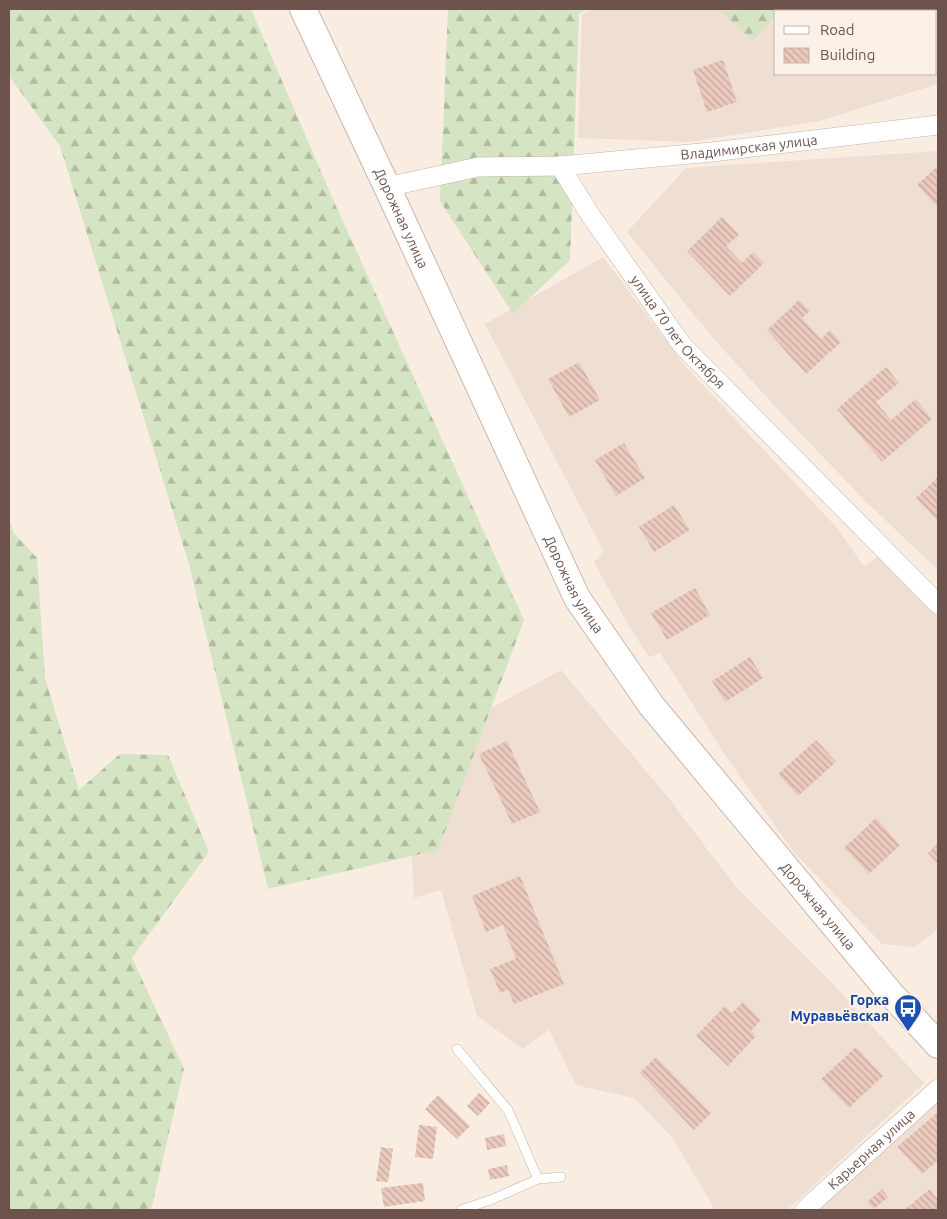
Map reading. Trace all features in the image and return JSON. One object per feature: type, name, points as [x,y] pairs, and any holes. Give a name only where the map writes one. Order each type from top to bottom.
[{"type":"main road","name":"Дорожная улица","points":[[303,9],[577,598],[651,705],[884,986],[938,1045]]},
{"type":"street","name":"Владимирская улица","points":[[560,166],[712,152],[938,125]]},
{"type":"street","points":[[387,187],[478,167],[560,166]]},
{"type":"street","name":"улица 70 лет Октября","points":[[560,166],[591,216],[682,345],[938,604]]},
{"type":"street","name":"Карьерная улица","points":[[805,1210],[938,1089]]},
{"type":"lane","points":[[457,1049],[508,1110],[538,1179]]},
{"type":"lane","points":[[460,1210],[493,1199],[538,1179],[561,1177]]},
{"type":"lane","points":[[493,1199],[495,1210]]},
{"type":"shaded area","points":[[594,9],[726,9],[749,38],[774,19],[774,75],[937,75],[937,72],[938,84],[819,121],[690,142],[578,138],[582,14]]},
{"type":"shaded area","points":[[938,151],[938,570],[864,500],[781,413],[713,338],[627,232],[686,168]]},
{"type":"shaded area","points":[[603,257],[685,366],[836,527],[864,566],[881,555],[938,613],[938,929],[914,947],[882,944],[793,851],[727,758],[660,653],[649,657],[627,623],[594,562],[604,552],[485,324]]},
{"type":"shaded area","points":[[561,670],[667,796],[735,886],[833,984],[924,1083],[787,1210],[715,1210],[672,1137],[634,1098],[576,1085],[549,1030],[523,1049],[477,1016],[441,890],[414,898],[407,754]]},
{"type":"shaded area","points":[[938,1099],[938,1210],[812,1210]]},
{"type":"green space","points":[[9,9],[251,9],[335,204],[524,620],[438,850],[268,889],[189,564],[60,146],[9,76]]},
{"type":"green space","points":[[448,9],[589,9],[579,13],[570,260],[513,314],[440,201]]},
{"type":"green space","points":[[719,9],[783,9],[774,10],[774,18],[752,41]]},
{"type":"green space","points":[[9,519],[14,533],[37,558],[45,678],[79,790],[120,754],[168,755],[209,852],[132,958],[184,1069],[151,1210],[9,1210]]},
{"type":"building","points":[[867,9],[868,10],[820,10]]},
{"type":"building","points":[[723,60],[737,102],[707,112],[693,70]]},
{"type":"building","points":[[938,166],[938,208],[917,185]]},
{"type":"building","points":[[722,217],[739,235],[726,246],[742,263],[753,252],[764,263],[730,296],[687,251]]},
{"type":"building","points":[[799,300],[810,311],[802,318],[821,339],[830,330],[841,342],[806,374],[767,330]]},
{"type":"building","points":[[579,362],[600,400],[569,417],[548,379]]},
{"type":"building","points":[[886,367],[899,383],[876,402],[891,420],[916,399],[932,419],[882,462],[837,409]]},
{"type":"building","points":[[624,443],[645,478],[616,496],[595,460]]},
{"type":"building","points":[[938,477],[938,521],[916,498]]},
{"type":"building","points":[[674,505],[690,530],[654,552],[639,527]]},
{"type":"building","points":[[695,588],[710,615],[667,640],[651,613]]},
{"type":"building","points":[[750,657],[763,678],[725,702],[712,681]]},
{"type":"building","points":[[816,740],[836,762],[798,796],[778,774]]},
{"type":"building","points":[[507,741],[540,812],[512,824],[479,754]]},
{"type":"building","points":[[876,818],[900,845],[869,874],[844,848]]},
{"type":"building","points":[[938,843],[938,864],[928,853]]},
{"type":"building","points":[[520,876],[564,984],[514,1004],[508,990],[500,993],[490,969],[516,959],[503,925],[486,932],[472,896]]},
{"type":"building","points":[[743,1002],[761,1020],[751,1031],[756,1036],[728,1066],[696,1036],[725,1006],[732,1013]]},
{"type":"building","points":[[856,1047],[883,1076],[849,1108],[821,1079]]},
{"type":"building","points":[[656,1057],[711,1113],[694,1130],[640,1073]]},
{"type":"building","points":[[479,1093],[490,1103],[478,1116],[467,1106]]},
{"type":"building","points":[[438,1095],[470,1126],[457,1139],[425,1109]]},
{"type":"building","points":[[937,1113],[938,1160],[922,1174],[897,1147]]},
{"type":"building","points":[[419,1125],[437,1127],[433,1159],[415,1157]]},
{"type":"building","points":[[504,1134],[506,1146],[487,1150],[485,1138]]},
{"type":"building","points":[[381,1147],[393,1149],[388,1182],[376,1181]]},
{"type":"building","points":[[507,1165],[509,1176],[490,1180],[488,1169]]},
{"type":"building","points":[[423,1183],[425,1201],[384,1207],[381,1188]]},
{"type":"building","points":[[882,1189],[888,1197],[874,1209],[867,1202]]},
{"type":"building","points":[[930,1189],[938,1200],[938,1210],[904,1210]]},
{"type":"place","name":"Горка Муравьёвская","points":[[908,1032]]}]
